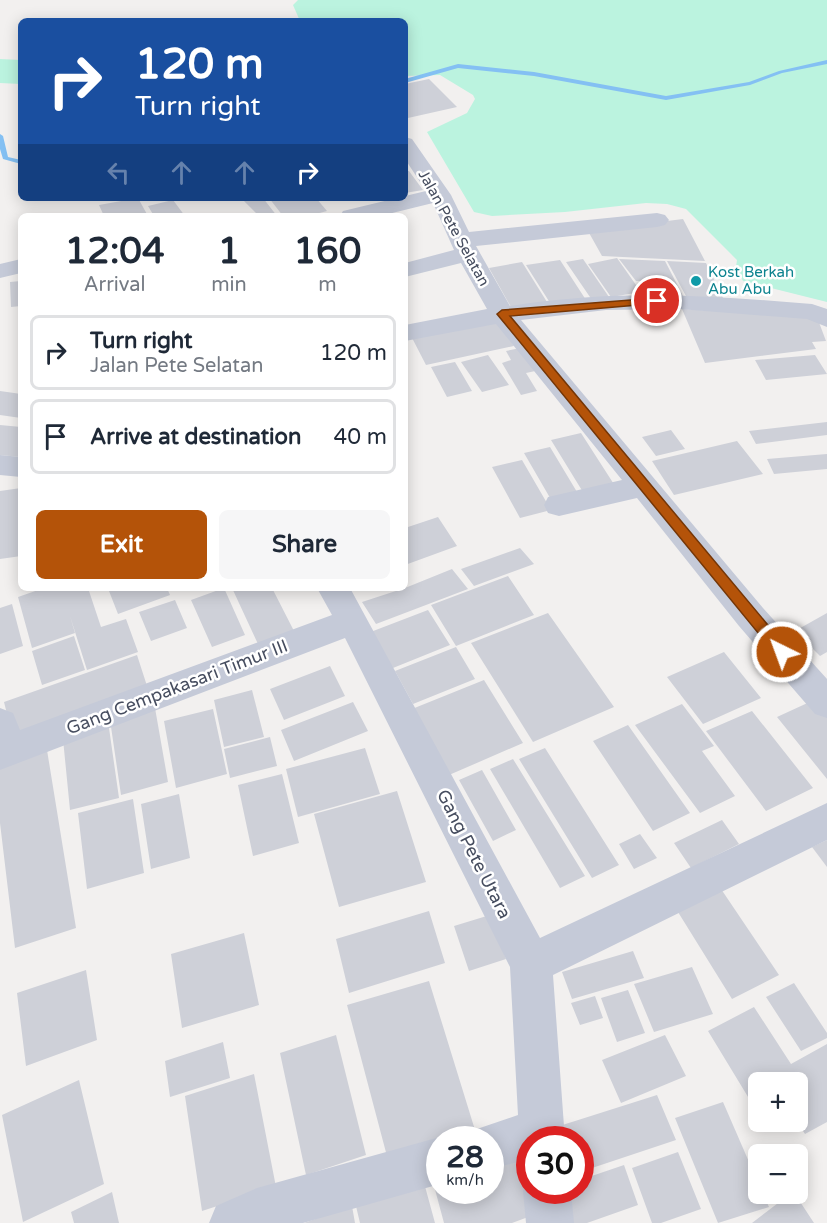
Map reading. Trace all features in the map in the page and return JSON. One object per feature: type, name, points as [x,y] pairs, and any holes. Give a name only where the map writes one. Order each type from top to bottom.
[{"type":"street","name":"Jalan Pete Selatan","points":[[408,147],[440,195],[465,247],[502,314],[752,618],[827,703]]},
{"type":"street","points":[[364,213],[440,195]]},
{"type":"street","points":[[408,269],[465,247],[657,220]]},
{"type":"street","points":[[0,271],[18,267]]},
{"type":"street","points":[[408,332],[502,314],[634,301],[679,301],[812,312],[827,319]]},
{"type":"street","points":[[0,465],[18,467]]},
{"type":"street","points":[[559,506],[644,486]]},
{"type":"street","name":"Gang Pete Utara","points":[[335,591],[353,621],[531,964],[541,1126]]},
{"type":"street","name":"Gang Cempakasari Timur III","points":[[2,743],[353,621]]},
{"type":"street","points":[[531,964],[827,821]]},
{"type":"street","points":[[233,1223],[257,1212],[426,1164]]},
{"type":"street","points":[[548,1204],[550,1223]]},
{"type":"green space","points":[[298,0],[827,0],[827,302],[743,281],[736,267],[737,260],[686,209],[667,204],[646,203],[565,212],[492,216],[474,212],[427,132],[467,113],[475,99],[473,95],[440,75],[408,76],[408,18],[299,18],[293,5]]},
{"type":"green space","points":[[0,59],[18,60],[18,84],[0,83]]},
{"type":"building","points":[[429,79],[457,107],[408,118],[408,83]]},
{"type":"building","points":[[408,171],[409,171],[423,190],[408,192]]},
{"type":"building","points":[[140,201],[146,213],[103,213],[99,205]]},
{"type":"building","points":[[174,201],[183,213],[152,213],[148,206]]},
{"type":"building","points":[[244,201],[265,201],[275,213],[256,213]]},
{"type":"building","points":[[271,201],[319,201],[327,211],[319,213],[281,213]]},
{"type":"building","points":[[683,219],[705,261],[602,256],[588,231]]},
{"type":"building","points":[[617,258],[641,292],[611,297],[588,264]]},
{"type":"building","points":[[583,259],[609,297],[592,300],[566,262]]},
{"type":"building","points":[[619,259],[665,261],[683,296],[649,295],[641,281],[636,281]]},
{"type":"building","points":[[560,260],[586,300],[552,306],[526,265]]},
{"type":"building","name":"Kost Berkah Abu Abu","points":[[667,261],[706,263],[724,300],[687,298]]},
{"type":"building","points":[[522,262],[547,302],[512,309],[489,268]]},
{"type":"building","points":[[18,281],[18,306],[11,307],[10,282]]},
{"type":"building","points":[[682,309],[817,317],[826,341],[812,342],[816,349],[705,363]]},
{"type":"building","points":[[495,316],[514,346],[426,365],[410,334]]},
{"type":"building","points":[[525,347],[540,370],[526,373],[537,391],[521,395],[502,363],[511,360],[506,351]]},
{"type":"building","points":[[488,355],[509,385],[482,392],[461,362]]},
{"type":"building","points":[[815,355],[827,374],[766,380],[755,360]]},
{"type":"building","points":[[455,362],[472,391],[447,397],[431,367]]},
{"type":"building","points":[[0,391],[18,394],[18,418],[0,415]]},
{"type":"building","points":[[827,422],[827,435],[756,444],[749,431]]},
{"type":"building","points":[[0,425],[18,427],[18,457],[0,455]]},
{"type":"building","points":[[671,430],[685,449],[656,456],[642,437]]},
{"type":"building","points":[[581,433],[617,489],[586,497],[551,440]]},
{"type":"building","points":[[737,441],[763,474],[674,495],[652,461]]},
{"type":"building","points":[[550,447],[580,497],[553,503],[524,453]]},
{"type":"building","points":[[827,454],[827,469],[774,474],[767,459]]},
{"type":"building","points":[[522,460],[551,510],[520,518],[492,467]]},
{"type":"building","points":[[18,488],[18,556],[0,559],[0,491]]},
{"type":"building","points":[[438,517],[457,546],[408,564],[408,527]]},
{"type":"building","points":[[520,548],[534,564],[474,586],[461,569]]},
{"type":"building","points":[[452,569],[468,589],[376,624],[362,602],[396,591],[408,591],[408,587]]},
{"type":"building","points":[[508,576],[534,615],[456,646],[431,605]]},
{"type":"building","points":[[35,591],[89,591],[101,627],[126,619],[138,652],[87,670],[70,616],[75,633],[32,648],[18,597]]},
{"type":"building","points":[[109,591],[168,591],[170,595],[118,614]]},
{"type":"building","points":[[216,591],[225,591],[245,635],[212,647],[191,600]]},
{"type":"building","points":[[233,591],[274,591],[294,631],[258,644]]},
{"type":"building","points":[[175,600],[187,628],[151,641],[139,612]]},
{"type":"building","points":[[12,604],[23,646],[0,654],[0,608]]},
{"type":"building","points":[[428,610],[450,645],[388,670],[368,633]]},
{"type":"building","points":[[548,613],[614,707],[533,742],[471,643]]},
{"type":"building","points":[[827,613],[827,652],[820,656],[795,631]]},
{"type":"building","points":[[74,636],[85,670],[42,685],[32,651]]},
{"type":"building","points":[[456,647],[475,679],[413,704],[395,671]]},
{"type":"building","points":[[724,652],[761,698],[703,724],[667,677]]},
{"type":"building","points":[[137,655],[148,689],[13,738],[4,702]]},
{"type":"building","points":[[330,666],[345,696],[284,720],[270,689]]},
{"type":"building","points":[[484,680],[523,743],[449,775],[412,709]]},
{"type":"building","points":[[252,690],[264,737],[224,747],[214,700]]},
{"type":"building","points":[[814,700],[827,715],[827,779],[777,717]]},
{"type":"building","points":[[353,702],[368,731],[294,761],[281,730]]},
{"type":"building","points":[[682,704],[714,746],[702,751],[735,796],[700,813],[635,725]]},
{"type":"building","points":[[155,708],[168,782],[121,795],[110,720]]},
{"type":"building","points":[[213,709],[227,774],[176,788],[164,721]]},
{"type":"building","points":[[752,711],[813,788],[766,811],[706,731]]},
{"type":"building","points":[[628,725],[690,813],[653,831],[593,741]]},
{"type":"building","points":[[109,728],[119,798],[70,810],[63,739]]},
{"type":"building","points":[[270,737],[277,766],[230,778],[224,749]]},
{"type":"building","points":[[365,748],[380,794],[298,817],[286,769]]},
{"type":"building","points":[[545,748],[619,865],[592,878],[519,759]]},
{"type":"building","points":[[47,750],[76,928],[15,948],[0,823],[0,764]]},
{"type":"building","points":[[513,759],[585,876],[560,888],[490,769]]},
{"type":"building","points":[[482,770],[516,830],[493,841],[459,780]]},
{"type":"building","points":[[282,774],[299,843],[253,856],[238,785]]},
{"type":"building","points":[[397,791],[426,882],[339,907],[314,814]]},
{"type":"building","points":[[179,794],[190,858],[151,869],[141,804]]},
{"type":"building","points":[[133,799],[144,873],[87,889],[78,813]]},
{"type":"building","points":[[722,820],[739,844],[691,868],[674,843]]},
{"type":"building","points":[[640,834],[657,858],[634,869],[619,844]]},
{"type":"building","points":[[827,840],[827,867],[812,847]]},
{"type":"building","points":[[717,883],[779,975],[732,999],[673,904]]},
{"type":"building","points":[[429,911],[445,963],[349,993],[336,939]]},
{"type":"building","points":[[490,915],[506,959],[469,971],[454,926]]},
{"type":"building","points":[[244,933],[259,1005],[182,1028],[171,954]]},
{"type":"building","points":[[633,951],[644,978],[572,999],[562,972]]},
{"type":"building","points":[[692,967],[713,1014],[654,1032],[634,984]]},
{"type":"building","points":[[86,970],[97,1040],[26,1066],[17,993]]},
{"type":"building","points":[[429,981],[474,1126],[426,1126],[426,1145],[388,1160],[347,1005]]},
{"type":"building","points":[[794,983],[827,1033],[827,1038],[801,1051],[766,997]]},
{"type":"building","points":[[628,990],[645,1033],[617,1042],[601,998]]},
{"type":"building","points":[[595,996],[603,1018],[580,1025],[571,1003]]},
{"type":"building","points":[[754,1007],[791,1064],[827,1044],[827,1122],[805,1134],[804,1132],[808,1132],[808,1072],[748,1072],[748,1097],[708,1031]]},
{"type":"building","points":[[336,1035],[366,1155],[306,1175],[280,1053]]},
{"type":"building","points":[[665,1035],[686,1076],[621,1103],[602,1060]]},
{"type":"building","points":[[223,1042],[230,1078],[170,1097],[165,1061]]},
{"type":"building","points":[[254,1074],[276,1187],[202,1211],[185,1096]]},
{"type":"building","points":[[79,1080],[104,1184],[23,1222],[2,1115]]},
{"type":"building","points":[[657,1095],[676,1140],[594,1167],[594,1126],[559,1126]]},
{"type":"building","points":[[723,1102],[748,1160],[748,1204],[768,1204],[769,1207],[718,1223],[675,1118]]},
{"type":"building","points":[[678,1152],[701,1209],[661,1223],[652,1223],[632,1168]]},
{"type":"building","points":[[504,1154],[516,1156],[516,1204],[545,1204],[547,1210],[512,1223],[444,1223],[439,1204],[504,1204]]},
{"type":"building","points":[[624,1165],[638,1205],[587,1223],[572,1223],[566,1204],[594,1204],[594,1175]]},
{"type":"building","points":[[423,1179],[426,1204],[430,1204],[435,1223],[360,1223],[355,1202]]},
{"type":"building","points":[[112,1192],[119,1223],[74,1223],[71,1212]]},
{"type":"building","points":[[777,1204],[802,1204],[814,1223],[752,1223]]},
{"type":"building","points":[[352,1206],[355,1223],[304,1223]]},
{"type":"waterway","points":[[408,80],[458,66],[534,74],[666,98],[750,83],[781,72],[827,62]]},
{"type":"waterway","points":[[0,136],[5,158],[18,161]]},
{"type":"place","name":"Kost Berkah Abu Abu","points":[[696,281]]},
{"type":"route","points":[[657,301],[634,301],[502,314],[782,652]]}]
